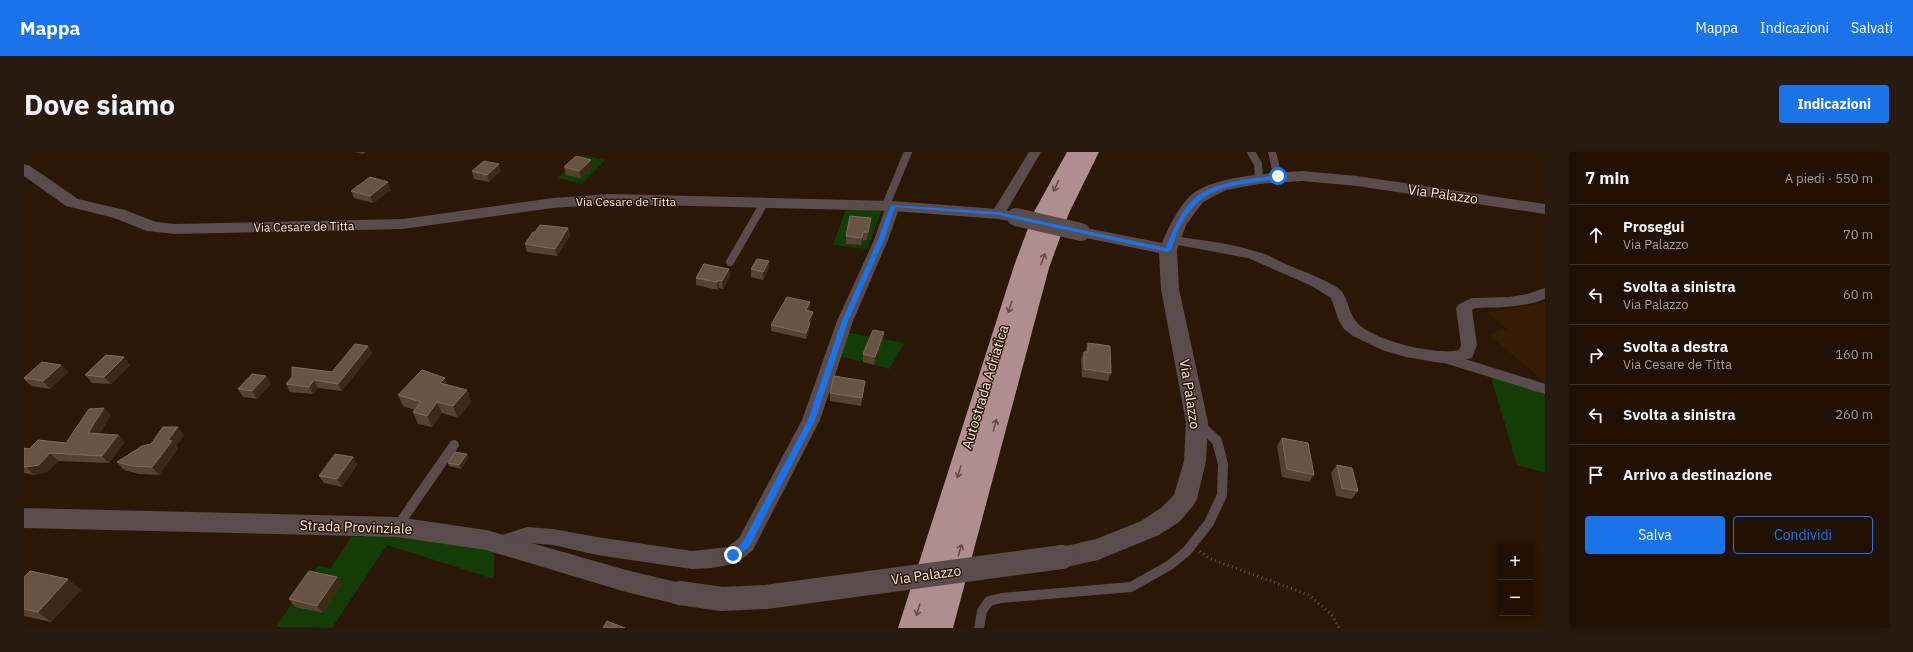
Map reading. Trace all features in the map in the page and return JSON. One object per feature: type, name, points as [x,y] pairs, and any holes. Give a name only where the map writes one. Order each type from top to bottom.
[{"type":"highway","name":"Autostrada Adriatica","points":[[912,628],[1021,271],[1044,210],[1075,152]]},
{"type":"highway","name":"Autostrada Adriatica","points":[[939,628],[1040,268],[1060,213],[1091,152]]},
{"type":"street","points":[[998,214],[1035,152]]},
{"type":"street","name":"Via Cesare de Titta","points":[[24,169],[72,203],[119,214],[153,227],[174,229],[403,224],[448,220],[553,203],[610,199],[889,206],[998,214],[1081,232],[1170,245]]},
{"type":"street","name":"Via Palazzo","points":[[680,593],[722,600],[766,597],[1062,557],[1098,549],[1125,539],[1150,528],[1170,515],[1185,499],[1195,461],[1197,422],[1170,289],[1170,245],[1178,224],[1197,199],[1222,186],[1278,176],[1303,176],[1357,181],[1545,209]]},
{"type":"street","points":[[500,544],[527,535],[546,536],[597,546],[692,560],[712,559],[733,555],[746,544],[811,420],[845,321],[881,240],[889,206]]},
{"type":"street","points":[[1170,245],[1252,254],[1332,290],[1341,300],[1349,324],[1362,336],[1384,345],[1444,358],[1459,357],[1466,354],[1469,345],[1464,308],[1472,303],[1509,302],[1530,299],[1545,293]]},
{"type":"street","name":"Strada Provinziale","points":[[24,518],[397,527],[439,532],[500,544],[626,582],[680,593]]},
{"type":"lane","points":[[889,206],[908,152]]},
{"type":"lane","points":[[1251,152],[1256,157],[1260,166],[1259,179]]},
{"type":"lane","points":[[1272,152],[1278,176]]},
{"type":"lane","points":[[730,262],[764,203]]},
{"type":"lane","points":[[1444,358],[1545,389]]},
{"type":"lane","points":[[979,628],[982,611],[989,601],[1001,598],[1131,587],[1170,565],[1187,551],[1198,539],[1209,523],[1222,495],[1223,464],[1217,442],[1197,422]]},
{"type":"lane","points":[[397,527],[454,445]]},
{"type":"path","points":[[1198,539],[1198,547],[1208,558],[1309,595],[1333,616],[1339,628]]},
{"type":"shaded area","points":[[1545,302],[1545,382],[1488,334],[1507,329],[1487,313]]},
{"type":"green space","points":[[580,155],[605,160],[582,184],[558,178]]},
{"type":"green space","points":[[846,209],[882,210],[867,249],[833,245]]},
{"type":"green space","points":[[845,332],[905,343],[889,369],[839,356]]},
{"type":"green space","points":[[1490,374],[1545,394],[1545,473],[1517,465]]},
{"type":"green space","points":[[366,533],[494,550],[494,579],[387,545],[332,628],[276,627],[318,566],[331,568],[352,536],[363,537]]},
{"type":"building","points":[[576,156],[591,160],[579,171],[564,167]]},
{"type":"building","points":[[484,161],[499,164],[487,175],[472,171]]},
{"type":"building","points":[[370,177],[388,182],[370,196],[351,191]]},
{"type":"building","points":[[850,216],[871,218],[868,232],[863,232],[862,238],[846,236]]},
{"type":"building","points":[[540,225],[568,228],[555,249],[525,244]]},
{"type":"building","points":[[757,259],[769,261],[763,272],[751,269]]},
{"type":"building","points":[[704,264],[729,269],[722,281],[718,280],[717,282],[696,278]]},
{"type":"building","points":[[787,297],[810,302],[806,310],[813,312],[808,322],[810,323],[806,333],[771,325]]},
{"type":"building","points":[[873,330],[884,332],[875,357],[863,354]]},
{"type":"building","points":[[1088,343],[1110,346],[1111,373],[1084,369],[1084,352],[1088,352]]},
{"type":"building","points":[[355,344],[368,346],[338,384],[314,380],[309,387],[286,384],[292,377],[292,367],[332,372]]},
{"type":"building","points":[[106,355],[124,357],[104,377],[85,375]]},
{"type":"building","points":[[42,362],[61,365],[43,381],[24,378]]},
{"type":"building","points":[[422,370],[445,378],[440,383],[467,390],[453,406],[437,402],[427,416],[413,412],[421,402],[398,395]]},
{"type":"building","points":[[252,374],[266,376],[252,391],[238,389]]},
{"type":"building","points":[[834,376],[865,381],[862,398],[830,393]]},
{"type":"building","points":[[104,408],[88,433],[118,435],[102,456],[50,453],[39,465],[24,467],[24,448],[29,449],[38,440],[66,443],[89,409]]},
{"type":"building","points":[[163,427],[178,427],[168,440],[172,441],[152,467],[132,466],[117,462],[142,446],[151,444]]},
{"type":"building","points":[[1282,438],[1308,443],[1314,475],[1287,469]]},
{"type":"building","points":[[455,452],[467,454],[459,465],[448,463]]},
{"type":"building","points":[[335,454],[353,457],[337,479],[319,476]]},
{"type":"building","points":[[1337,465],[1352,468],[1358,491],[1342,488]]},
{"type":"building","points":[[30,571],[68,579],[38,612],[24,609],[24,577]]},
{"type":"building","points":[[309,571],[337,577],[317,606],[289,599]]},
{"type":"building","points":[[607,621],[625,628],[603,628]]},
{"type":"route","points":[[733,555],[746,544],[811,420],[845,321],[881,240],[893,206],[998,214],[1168,250],[1178,224],[1197,199],[1209,191],[1222,186],[1254,179],[1278,176]]}]
